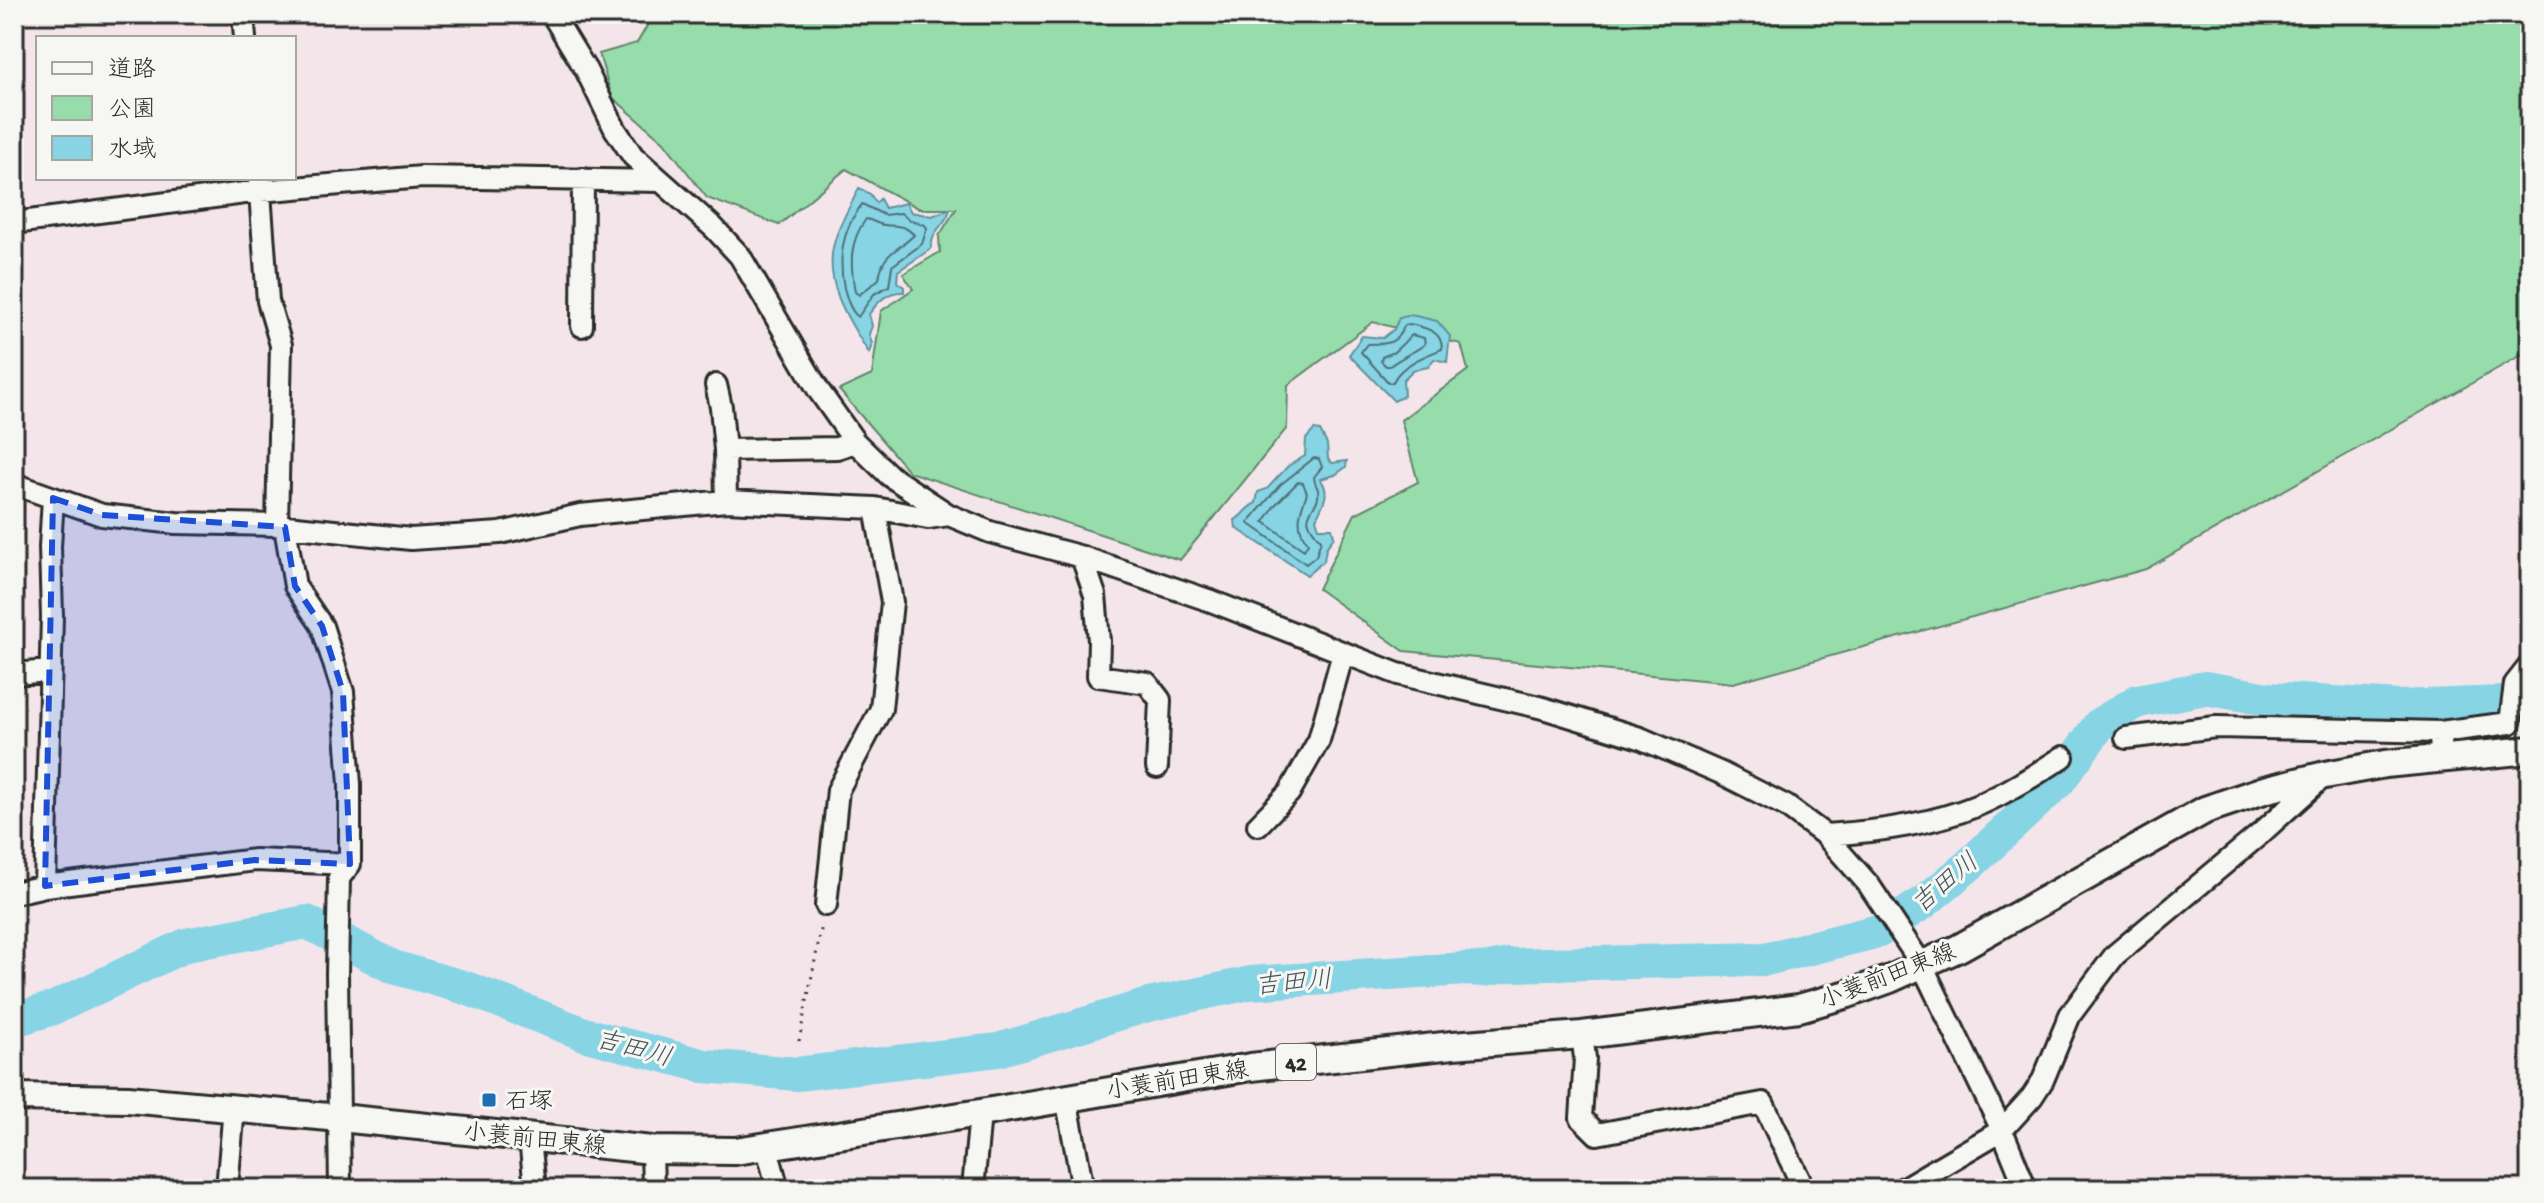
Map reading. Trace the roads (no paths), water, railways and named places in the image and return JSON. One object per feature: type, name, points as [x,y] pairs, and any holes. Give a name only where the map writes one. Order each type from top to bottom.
[{"type":"main road","name":"小蓑前田東線","points":[[14,1097],[128,1099],[652,1150],[735,1151],[1251,1067],[1453,1045],[1582,1035],[1799,1008],[1848,994],[1959,948],[2205,810],[2264,790],[2325,775],[2385,764],[2530,750]]},
{"type":"street","points":[[243,14],[245,36]]},
{"type":"street","points":[[552,14],[633,156],[714,228],[740,256],[819,391],[855,442],[890,476],[949,515],[990,532],[1082,557],[1211,601],[1398,674],[1543,708],[1640,738],[1721,773],[1786,806],[1825,835],[1869,885],[1922,965],[2002,1130],[2026,1189]]},
{"type":"street","points":[[14,223],[260,185],[422,177],[660,181]]},
{"type":"street","points":[[582,326],[583,179]]},
{"type":"street","points":[[260,185],[268,301],[281,345],[281,526],[295,586],[322,626],[343,692],[350,784],[350,864],[339,878],[338,908],[340,1189]]},
{"type":"street","points":[[716,385],[725,450],[726,501]]},
{"type":"street","points":[[725,450],[837,448],[855,442]]},
{"type":"street","points":[[14,484],[102,515],[117,517],[426,538],[500,533],[580,515],[726,501],[875,508],[928,518],[949,515]]},
{"type":"street","points":[[45,886],[53,498]]},
{"type":"street","points":[[826,905],[838,790],[881,709],[892,602],[875,508]]},
{"type":"street","points":[[1082,557],[1095,595],[1098,676],[1147,683],[1160,700],[1157,767]]},
{"type":"street","points":[[1258,825],[1289,793],[1319,740],[1343,653]]},
{"type":"street","points":[[2126,738],[2216,727],[2440,732],[2510,723],[2515,684],[2530,665]]},
{"type":"street","points":[[14,674],[49,671]]},
{"type":"street","points":[[2440,732],[2441,758]]},
{"type":"street","points":[[1825,835],[1902,826],[1975,806],[2016,787],[2063,757]]},
{"type":"street","points":[[1902,1189],[2002,1130],[2043,1080],[2070,1015],[2115,955],[2260,834],[2325,775]]},
{"type":"street","points":[[14,893],[45,886],[255,860],[350,864]]},
{"type":"street","points":[[1582,1035],[1585,1058],[1581,1118],[1597,1134],[1763,1103],[1804,1189]]},
{"type":"street","points":[[1066,1097],[1083,1189]]},
{"type":"street","points":[[227,1189],[234,1107]]},
{"type":"street","points":[[973,1189],[980,1113]]},
{"type":"street","points":[[530,1138],[535,1189]]},
{"type":"street","points":[[766,1145],[778,1189]]},
{"type":"street","points":[[652,1150],[653,1189]]},
{"type":"water","points":[[859,188],[870,194],[876,203],[880,199],[885,208],[906,203],[911,212],[932,216],[950,209],[934,235],[931,249],[898,271],[897,282],[904,287],[904,292],[888,295],[869,314],[872,344],[869,353],[839,300],[832,270],[837,233]]},
{"type":"water","points":[[1411,315],[1437,321],[1450,336],[1447,362],[1434,359],[1428,367],[1413,370],[1403,380],[1404,396],[1394,401],[1349,355],[1362,336],[1383,338],[1394,329],[1399,318]]},
{"type":"water","points":[[1314,430],[1320,431],[1332,463],[1347,461],[1346,467],[1335,475],[1320,479],[1326,494],[1316,519],[1319,528],[1332,528],[1334,537],[1326,548],[1324,561],[1307,575],[1236,528],[1235,520],[1256,503],[1258,492],[1267,489],[1288,466],[1305,456],[1306,439]]},
{"type":"waterway","name":"吉田川","points":[[14,1020],[54,1008],[186,945],[307,922],[393,967],[466,988],[587,1035],[704,1066],[797,1074],[998,1050],[1148,1005],[1250,983],[1484,970],[1509,965],[1766,959],[1879,931],[1923,903],[1969,865],[2058,782],[2100,724],[2138,701],[2205,688],[2268,699],[2399,707],[2530,702]]},
{"type":"place","name":"石塚","points":[[489,1100]]}]
